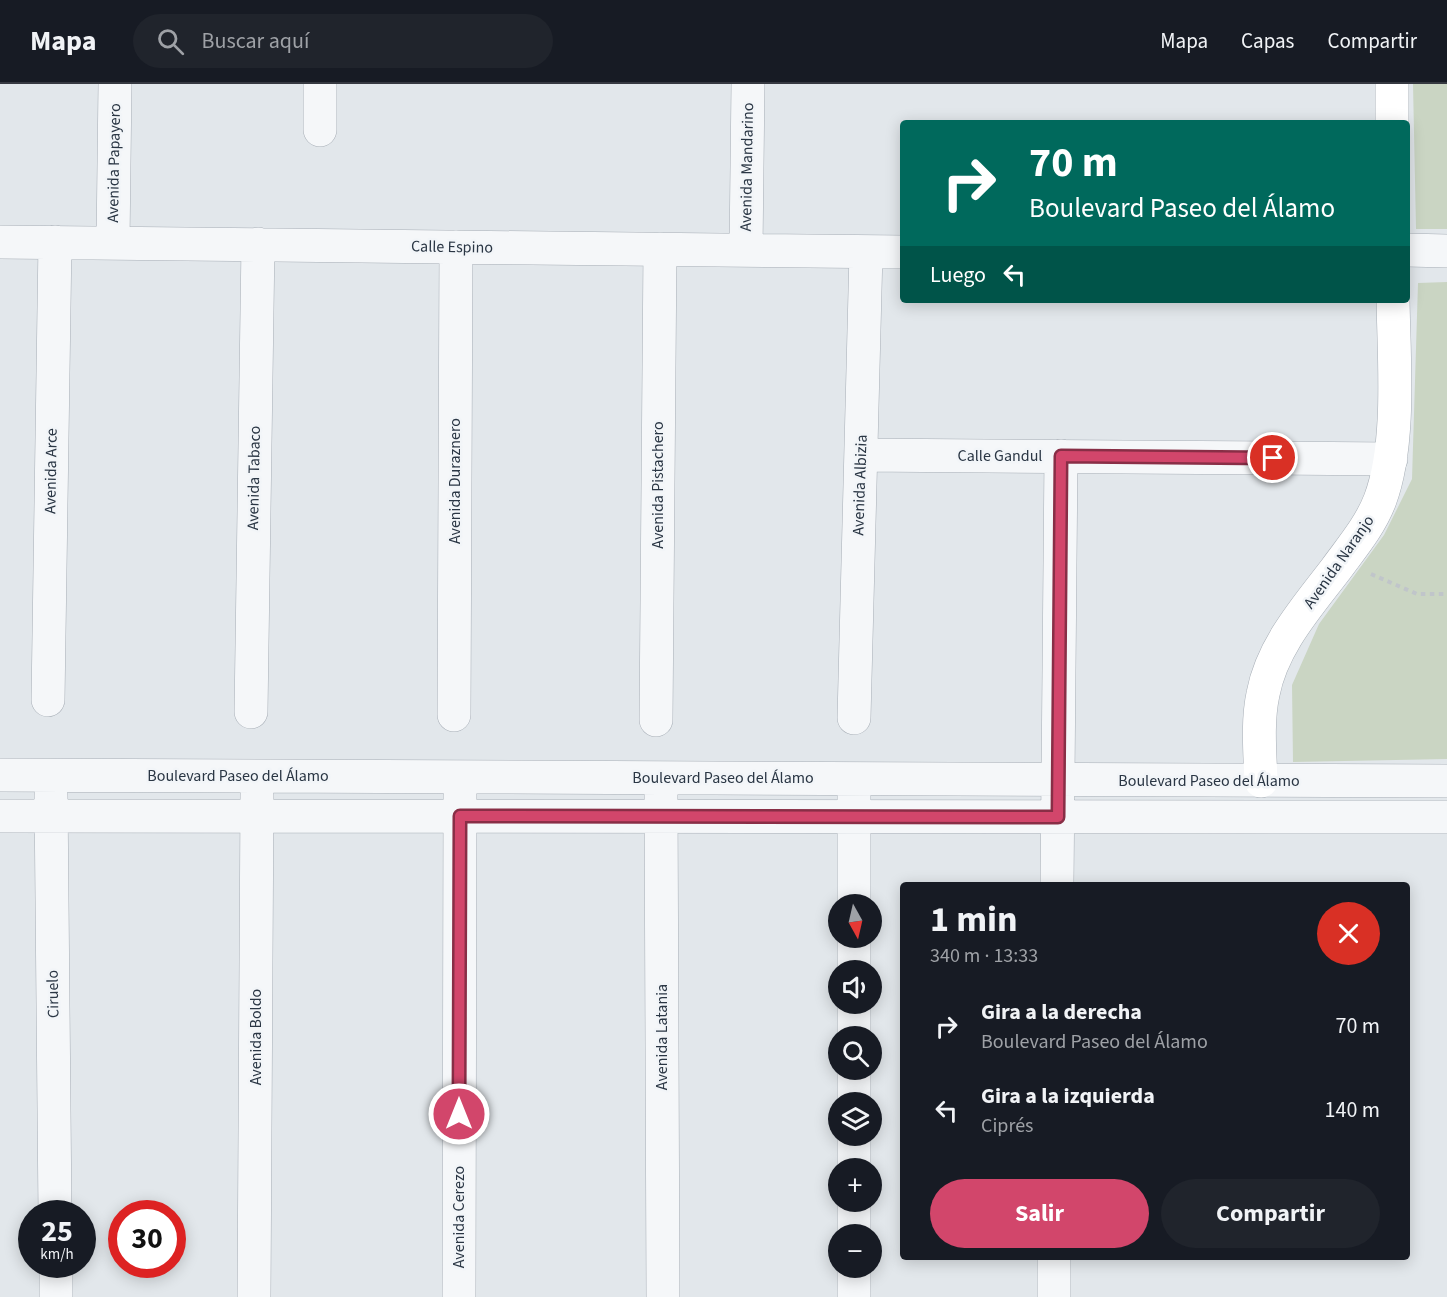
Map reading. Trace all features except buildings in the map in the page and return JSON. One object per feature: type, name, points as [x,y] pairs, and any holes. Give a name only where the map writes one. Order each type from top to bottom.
[{"type":"street","name":"Avenida Papayero","points":[[113,243],[115,84]]},
{"type":"street","points":[[320,84],[320,130]]},
{"type":"street","name":"Avenida Mandarino","points":[[746,250],[748,84]]},
{"type":"street","points":[[1392,84],[1392,120]]},
{"type":"street","name":"Calle Espino","points":[[0,242],[900,252]]},
{"type":"street","name":"Avenida Arce","points":[[48,700],[55,242]]},
{"type":"street","name":"Avenida Tabaco","points":[[251,712],[258,244]]},
{"type":"street","name":"Avenida Duraznero","points":[[454,715],[456,247]]},
{"type":"street","name":"Avenida Pistachero","points":[[657,720],[660,249]]},
{"type":"street","points":[[1410,250],[1447,251]]},
{"type":"street","name":"Avenida Albizia","points":[[854,718],[866,252]]},
{"type":"street","name":"Avenida Naranjo","points":[[1261,781],[1259,736],[1262,695],[1269,672],[1278,651],[1293,627],[1371,519],[1387,479],[1391,459],[1394,386],[1393,303]]},
{"type":"street","name":"Calle Gandul","points":[[861,455],[1391,459]]},
{"type":"street","points":[[1057,882],[1061,456]]},
{"type":"street","name":"Boulevard Paseo del Álamo","points":[[0,775],[1447,781]]},
{"type":"street","name":"Ciruelo","points":[[51,775],[55,1200]]},
{"type":"street","name":"Avenida Boldo","points":[[254,1297],[257,776]]},
{"type":"street","name":"Avenida Cerezo","points":[[459,1297],[460,777]]},
{"type":"street","name":"Avenida Latania","points":[[661,778],[663,1297]]},
{"type":"street","points":[[854,779],[854,894]]},
{"type":"street","points":[[0,816],[1447,817]]},
{"type":"street","points":[[1054,1260],[1054,1297]]},
{"type":"street","points":[[56,1278],[56,1297]]},
{"type":"street","points":[[854,1278],[854,1297]]},
{"type":"path","points":[[1341,562],[1417,594],[1447,594]]},
{"type":"green space","points":[[1413,84],[1447,84],[1447,229],[1416,229]]},
{"type":"green space","points":[[1447,282],[1447,759],[1293,762],[1292,685],[1319,624],[1384,535],[1412,479],[1418,283]]},
{"type":"route","points":[[459,1114],[460,816],[1058,817],[1061,456],[1273,458]]}]
